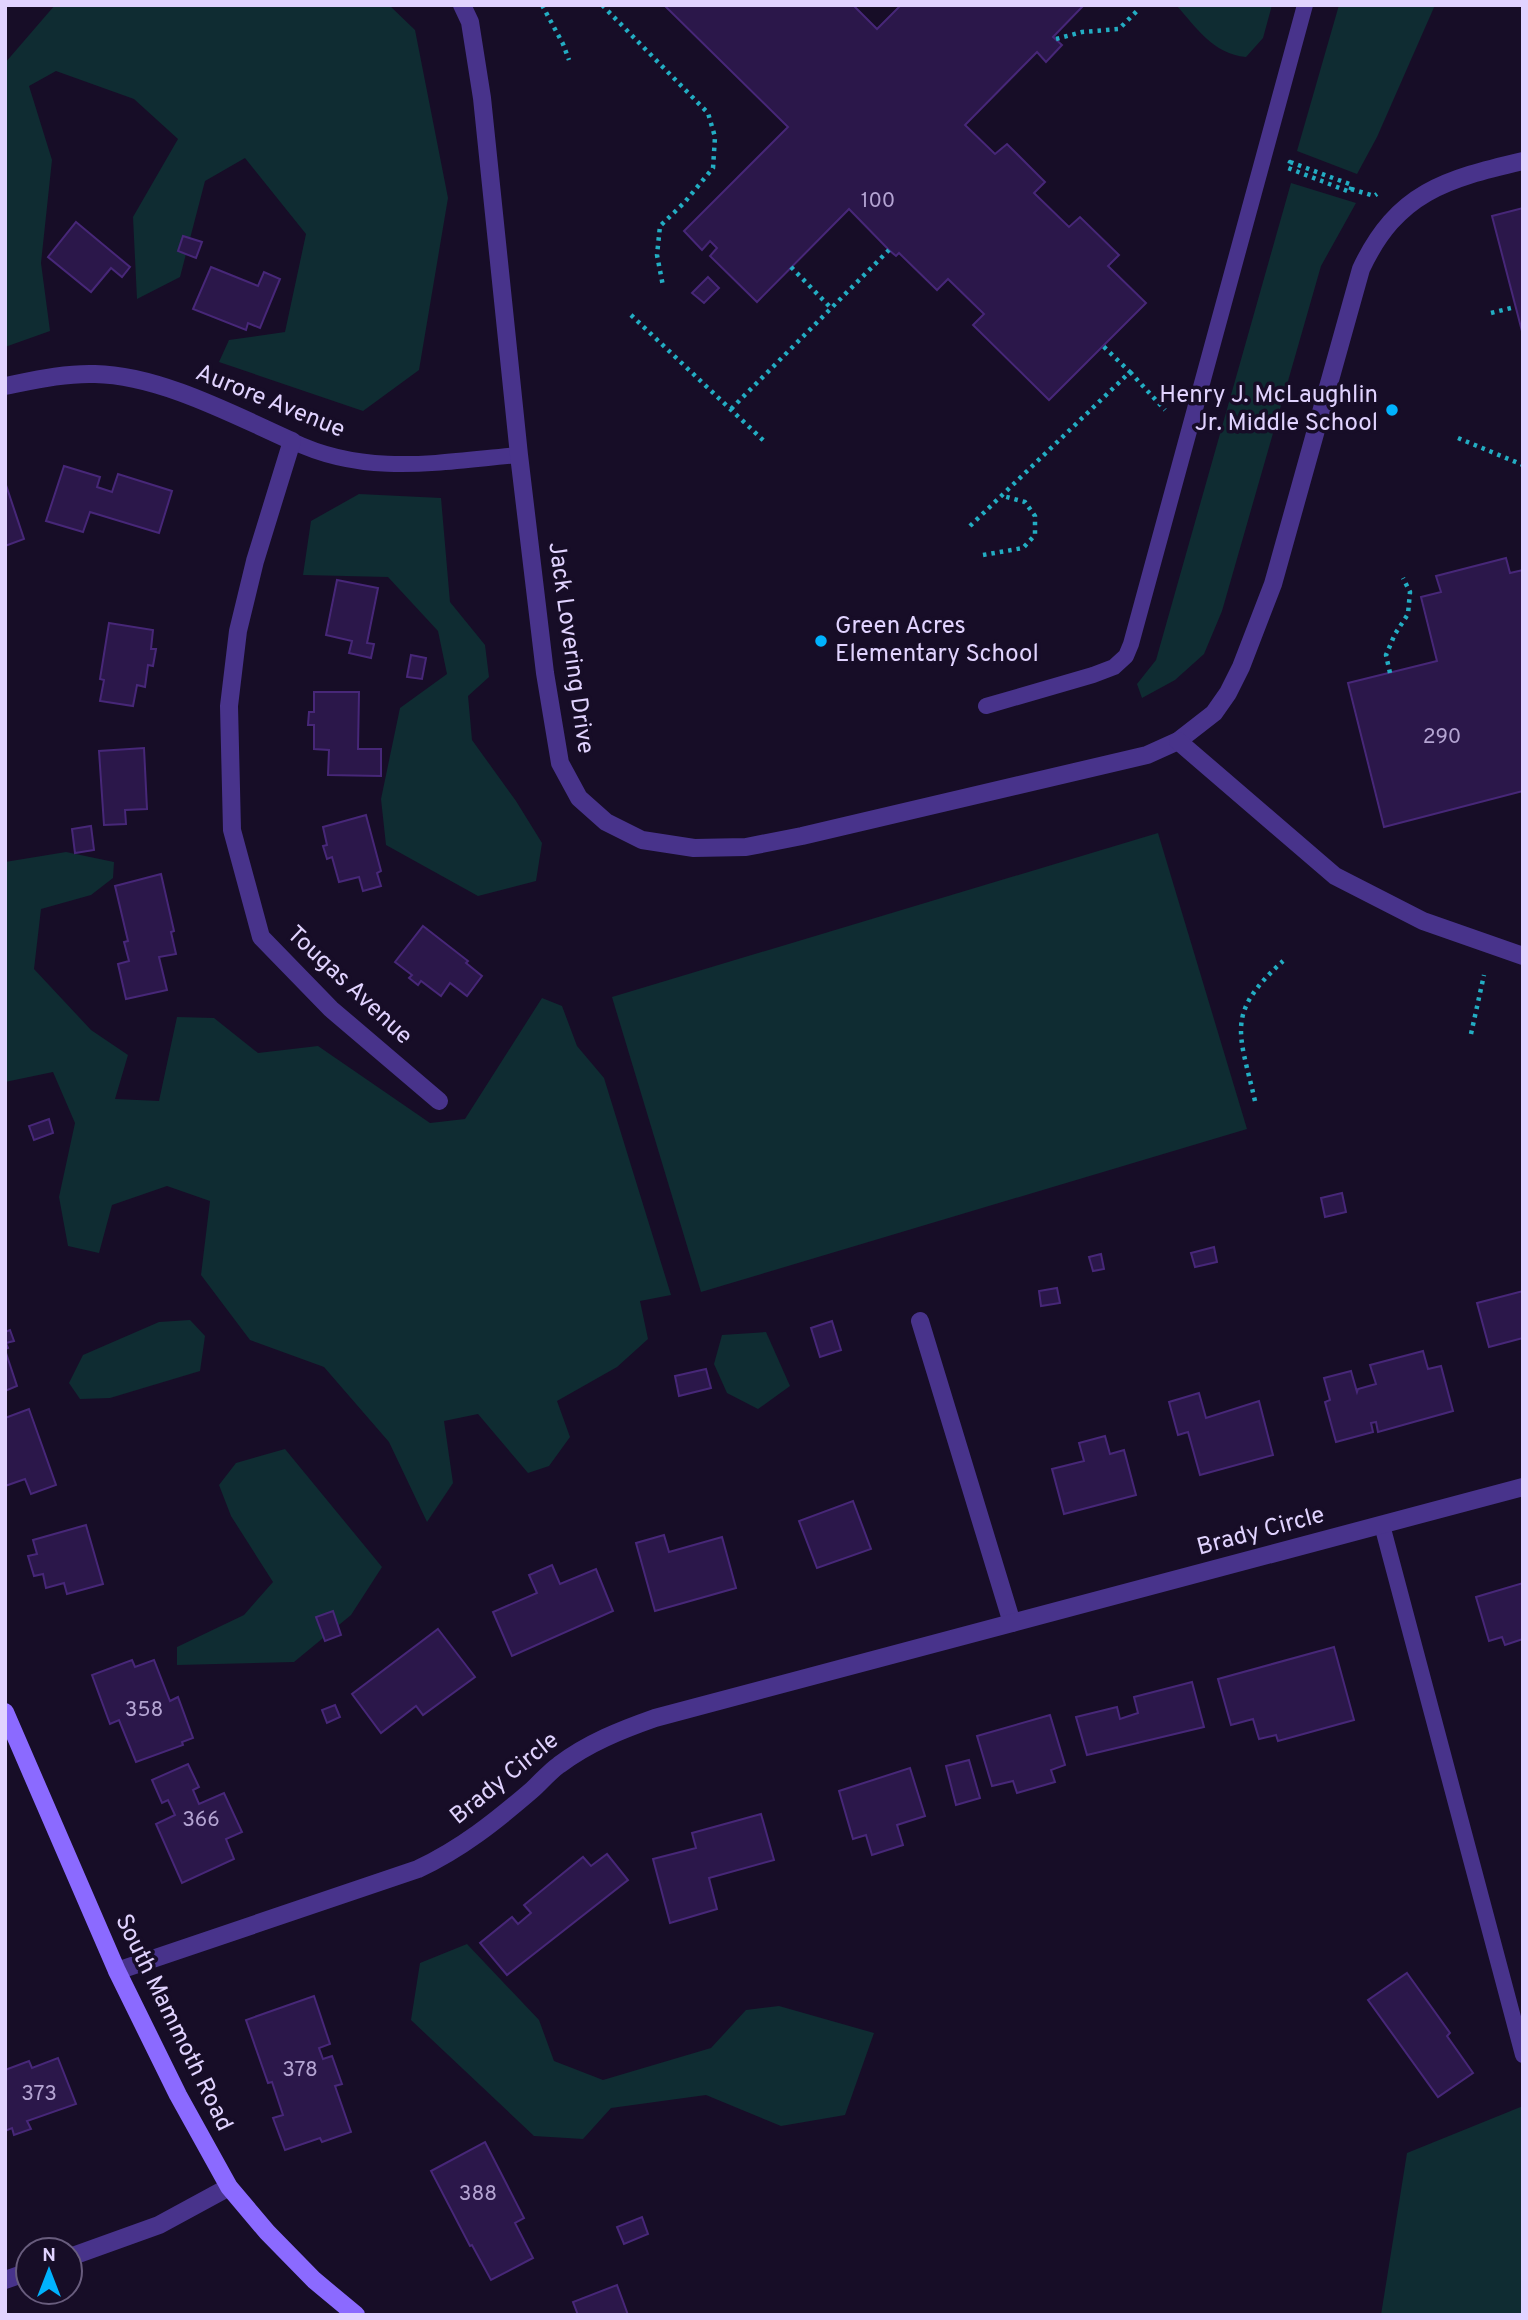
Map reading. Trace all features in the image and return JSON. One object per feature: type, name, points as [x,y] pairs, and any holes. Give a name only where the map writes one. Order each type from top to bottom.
[{"type":"main road","name":"South Mammoth Road","points":[[5,1712],[117,1971],[178,2095],[229,2188],[314,2280],[356,2315]]},
{"type":"street","name":"Jack Lovering Drive","points":[[462,5],[470,22],[482,98],[519,455],[545,673],[560,763],[579,798],[606,822],[642,840],[694,848],[746,847],[1147,755],[1178,741],[1214,713],[1241,667],[1273,583],[1361,269],[1373,242],[1385,225],[1427,191],[1457,177],[1523,162]]},
{"type":"street","name":"Aurore Avenue","points":[[5,386],[84,374],[134,380],[175,391],[292,441]]},
{"type":"street","name":"Tougas Avenue","points":[[292,441],[255,561],[238,631],[229,706],[232,830],[261,937],[331,1009],[439,1101]]},
{"type":"street","points":[[1178,741],[1335,876],[1423,921],[1523,956]]},
{"type":"street","points":[[920,1321],[1012,1623]]},
{"type":"street","name":"Brady Circle","points":[[117,1971],[418,1869],[449,1855],[475,1837],[558,1765],[584,1748],[655,1718],[1523,1487]]},
{"type":"street","points":[[84,2252],[159,2225],[229,2188]]},
{"type":"lane","points":[[986,706],[1093,676],[1114,667],[1126,656],[1305,5]]},
{"type":"lane","name":"Aurore Avenue","points":[[292,441],[324,456],[407,466],[519,455]]},
{"type":"lane","points":[[1382,1525],[1523,2055]]},
{"type":"path","points":[[542,5],[564,44],[569,60]]},
{"type":"path","points":[[602,5],[708,113],[715,137],[713,168],[684,203],[660,226],[657,255],[663,286]]},
{"type":"path","points":[[1056,39],[1082,32],[1119,29],[1137,11],[1137,5]]},
{"type":"path","points":[[1290,162],[1352,185],[1351,189]]},
{"type":"path","points":[[1288,168],[1350,192],[1351,189],[1374,196],[1383,190]]},
{"type":"path","points":[[731,409],[889,250]]},
{"type":"path","points":[[791,267],[831,308]]},
{"type":"path","points":[[1490,313],[1515,307]]},
{"type":"path","points":[[631,316],[764,441]]},
{"type":"path","points":[[1103,346],[1168,413],[1176,442],[1184,450]]},
{"type":"path","points":[[970,527],[1130,372]]},
{"type":"path","points":[[1458,438],[1523,465]]},
{"type":"path","points":[[983,555],[1023,548],[1035,535],[1035,516],[1025,502],[1002,496]]},
{"type":"path","points":[[1390,673],[1386,654],[1408,614],[1410,592],[1403,578]]},
{"type":"path","points":[[1255,1101],[1240,1037],[1242,1012],[1262,980],[1283,961]]},
{"type":"path","points":[[1471,1034],[1484,975]]},
{"type":"green space","points":[[55,5],[389,5],[415,30],[448,198],[419,370],[363,411],[219,362],[229,340],[285,332],[306,234],[245,158],[205,181],[180,277],[137,299],[133,217],[178,139],[134,99],[56,71],[29,86],[52,160],[41,263],[50,331],[5,347],[5,63]]},
{"type":"green space","points":[[1176,5],[1272,5],[1263,38],[1246,57],[1234,55],[1215,45]]},
{"type":"green space","points":[[1339,5],[1435,5],[1377,137],[1357,174],[1297,151]]},
{"type":"green space","points":[[1291,183],[1356,203],[1321,266],[1222,611],[1204,654],[1175,680],[1142,698],[1137,684],[1156,660]]},
{"type":"green space","points":[[359,494],[441,498],[450,602],[485,645],[489,677],[468,696],[472,740],[516,801],[542,843],[536,881],[478,896],[386,845],[381,799],[400,708],[447,674],[438,631],[388,577],[303,575],[311,521]]},
{"type":"green space","points":[[1158,833],[1247,1129],[701,1292],[612,997]]},
{"type":"green space","points":[[66,852],[114,862],[113,878],[91,895],[41,909],[34,969],[91,1030],[128,1055],[115,1099],[159,1101],[177,1017],[214,1018],[258,1053],[318,1046],[430,1123],[465,1119],[542,998],[562,1006],[577,1046],[604,1078],[671,1295],[640,1301],[648,1339],[617,1367],[557,1401],[570,1437],[549,1466],[528,1473],[478,1414],[444,1421],[453,1483],[427,1522],[389,1442],[324,1367],[250,1340],[201,1275],[210,1201],[167,1186],[112,1205],[99,1253],[68,1246],[59,1197],[75,1123],[53,1072],[5,1082],[5,862]]},
{"type":"green space","points":[[190,1320],[205,1336],[200,1371],[110,1398],[80,1399],[69,1383],[83,1355],[159,1322]]},
{"type":"green space","points":[[766,1332],[790,1386],[758,1409],[727,1393],[714,1364],[722,1335]]},
{"type":"green space","points":[[285,1449],[382,1567],[351,1615],[294,1662],[177,1665],[177,1647],[244,1615],[273,1582],[231,1516],[219,1485],[236,1463]]},
{"type":"green space","points":[[467,1944],[539,2020],[554,2061],[603,2080],[711,2048],[746,2010],[779,2006],[874,2033],[845,2115],[781,2126],[706,2095],[611,2108],[583,2139],[534,2136],[411,2020],[420,1963]]},
{"type":"green space","points":[[1523,2106],[1523,2315],[1381,2315],[1407,2153]]},
{"type":"building","points":[[664,5],[853,5],[877,29],[901,5],[1084,5],[1053,37],[1062,45],[1046,62],[1037,52],[965,125],[995,154],[1007,144],[1045,182],[1034,193],[1069,227],[1080,217],[1119,255],[1108,266],[1146,303],[1049,400],[973,325],[984,314],[948,279],[937,290],[899,253],[896,256],[889,250],[849,209],[757,302],[710,256],[717,248],[710,241],[702,250],[684,231],[788,127]]},
{"type":"building","points":[[1523,208],[1523,335],[1492,216]]},
{"type":"building","points":[[76,222],[130,267],[122,277],[111,268],[91,292],[48,257]]},
{"type":"building","points":[[183,236],[202,242],[196,258],[178,251]]},
{"type":"building","points":[[211,267],[258,286],[264,272],[280,279],[260,328],[248,323],[246,330],[193,309]]},
{"type":"building","points":[[708,277],[719,288],[704,303],[692,293]]},
{"type":"building","points":[[64,466],[100,477],[97,487],[112,492],[118,474],[172,491],[159,533],[90,512],[83,532],[46,521]]},
{"type":"building","points":[[5,486],[24,539],[5,546]]},
{"type":"building","points":[[1506,558],[1510,573],[1523,570],[1523,791],[1384,827],[1348,683],[1437,661],[1421,597],[1441,592],[1436,576]]},
{"type":"building","points":[[337,580],[378,588],[367,643],[374,644],[371,658],[349,653],[352,641],[326,635]]},
{"type":"building","points":[[109,623],[153,630],[151,649],[156,649],[153,666],[148,665],[145,687],[137,685],[133,706],[100,701],[104,680],[100,679]]},
{"type":"building","points":[[411,655],[426,658],[422,679],[407,677]]},
{"type":"building","points":[[314,692],[359,692],[358,749],[381,749],[381,776],[328,775],[329,750],[314,749],[314,725],[308,725],[309,712],[314,712]]},
{"type":"building","points":[[144,748],[147,809],[125,810],[126,824],[104,825],[99,751]]},
{"type":"building","points":[[366,815],[381,871],[377,873],[381,886],[363,891],[359,877],[339,882],[332,857],[327,859],[323,846],[327,845],[323,827]]},
{"type":"building","points":[[91,826],[94,850],[75,853],[72,829]]},
{"type":"building","points":[[161,874],[174,931],[171,932],[176,954],[159,957],[167,990],[126,999],[118,964],[129,961],[124,942],[128,941],[115,886]]},
{"type":"building","points":[[423,926],[468,961],[466,963],[482,976],[467,996],[450,983],[441,996],[421,981],[418,985],[409,978],[412,975],[395,962]]},
{"type":"building","points":[[49,1119],[53,1133],[34,1140],[29,1126]]},
{"type":"building","points":[[1342,1193],[1346,1212],[1325,1217],[1321,1198]]},
{"type":"building","points":[[1214,1247],[1217,1262],[1195,1267],[1191,1253]]},
{"type":"building","points":[[1101,1254],[1104,1269],[1093,1271],[1089,1257]]},
{"type":"building","points":[[1057,1288],[1060,1303],[1041,1306],[1039,1291]]},
{"type":"building","points":[[1523,1291],[1523,1338],[1489,1347],[1477,1303]]},
{"type":"building","points":[[832,1321],[841,1350],[820,1357],[811,1328]]},
{"type":"building","points":[[10,1330],[14,1341],[6,1343],[8,1348],[5,1349],[5,1332]]},
{"type":"building","points":[[5,1350],[17,1386],[5,1391]]},
{"type":"building","points":[[1423,1351],[1428,1369],[1441,1366],[1453,1411],[1378,1432],[1376,1422],[1371,1423],[1373,1432],[1336,1442],[1325,1402],[1330,1400],[1324,1378],[1351,1371],[1357,1392],[1358,1389],[1376,1384],[1370,1365]]},
{"type":"building","points":[[706,1369],[711,1388],[679,1396],[675,1376]]},
{"type":"building","points":[[1199,1393],[1206,1418],[1259,1401],[1273,1455],[1200,1475],[1188,1432],[1178,1435],[1169,1402]]},
{"type":"building","points":[[29,1409],[56,1485],[31,1494],[25,1479],[5,1486],[5,1418]]},
{"type":"building","points":[[1105,1436],[1110,1454],[1124,1450],[1136,1495],[1064,1514],[1052,1469],[1084,1461],[1079,1443]]},
{"type":"building","points":[[853,1501],[871,1549],[817,1568],[799,1521]]},
{"type":"building","points":[[86,1525],[103,1584],[67,1594],[64,1583],[46,1588],[43,1574],[34,1576],[28,1556],[37,1554],[33,1540]]},
{"type":"building","points":[[664,1535],[669,1552],[722,1537],[736,1588],[655,1611],[636,1543]]},
{"type":"building","points":[[552,1565],[560,1584],[596,1569],[613,1611],[512,1656],[493,1612],[537,1593],[529,1575]]},
{"type":"building","points":[[1523,1583],[1523,1639],[1505,1645],[1502,1637],[1489,1641],[1476,1597]]},
{"type":"building","points":[[333,1611],[341,1635],[325,1641],[316,1617]]},
{"type":"building","points":[[438,1629],[475,1677],[423,1715],[416,1706],[381,1733],[352,1694]]},
{"type":"building","points":[[1334,1647],[1354,1720],[1278,1741],[1276,1735],[1259,1739],[1253,1719],[1231,1725],[1218,1679]]},
{"type":"building","points":[[132,1660],[135,1667],[154,1660],[170,1701],[178,1697],[193,1738],[182,1742],[183,1745],[136,1762],[119,1720],[110,1724],[92,1675]]},
{"type":"building","points":[[1192,1682],[1204,1727],[1087,1755],[1076,1717],[1117,1707],[1120,1719],[1138,1713],[1134,1697]]},
{"type":"building","points":[[335,1705],[340,1717],[327,1723],[322,1710]]},
{"type":"building","points":[[1050,1715],[1065,1765],[1051,1770],[1055,1782],[1017,1793],[1013,1781],[992,1786],[977,1736]]},
{"type":"building","points":[[969,1760],[980,1798],[956,1805],[946,1766]]},
{"type":"building","points":[[188,1764],[199,1787],[193,1790],[199,1804],[224,1793],[242,1832],[226,1839],[234,1859],[182,1883],[156,1824],[175,1815],[168,1800],[162,1803],[152,1780]]},
{"type":"building","points":[[910,1768],[925,1816],[897,1825],[903,1845],[872,1855],[866,1835],[853,1839],[839,1791]]},
{"type":"building","points":[[761,1814],[774,1860],[709,1878],[717,1909],[670,1923],[653,1859],[696,1848],[692,1833]]},
{"type":"building","points":[[607,1854],[628,1880],[507,1975],[480,1943],[512,1917],[518,1924],[531,1913],[524,1905],[583,1857],[591,1866]]},
{"type":"building","points":[[1407,1973],[1450,2033],[1447,2036],[1473,2073],[1438,2097],[1368,2000]]},
{"type":"building","points":[[314,1996],[330,2044],[319,2048],[323,2059],[332,2056],[342,2084],[335,2086],[351,2132],[322,2142],[320,2138],[285,2150],[273,2118],[283,2115],[272,2082],[268,2083],[246,2020]]},
{"type":"building","points":[[58,2058],[76,2104],[27,2121],[31,2129],[14,2135],[12,2128],[5,2131],[5,2070],[29,2061],[32,2068]]},
{"type":"building","points":[[485,2142],[524,2218],[515,2223],[533,2258],[491,2280],[431,2171]]},
{"type":"building","points":[[642,2217],[648,2234],[624,2244],[617,2227]]},
{"type":"building","points":[[617,2285],[628,2315],[578,2315],[573,2302]]},
{"type":"place","name":"Henry J. McLaughlin Jr. Middle School","points":[[1392,410]]},
{"type":"place","name":"Green Acres Elementary School","points":[[821,641]]}]
